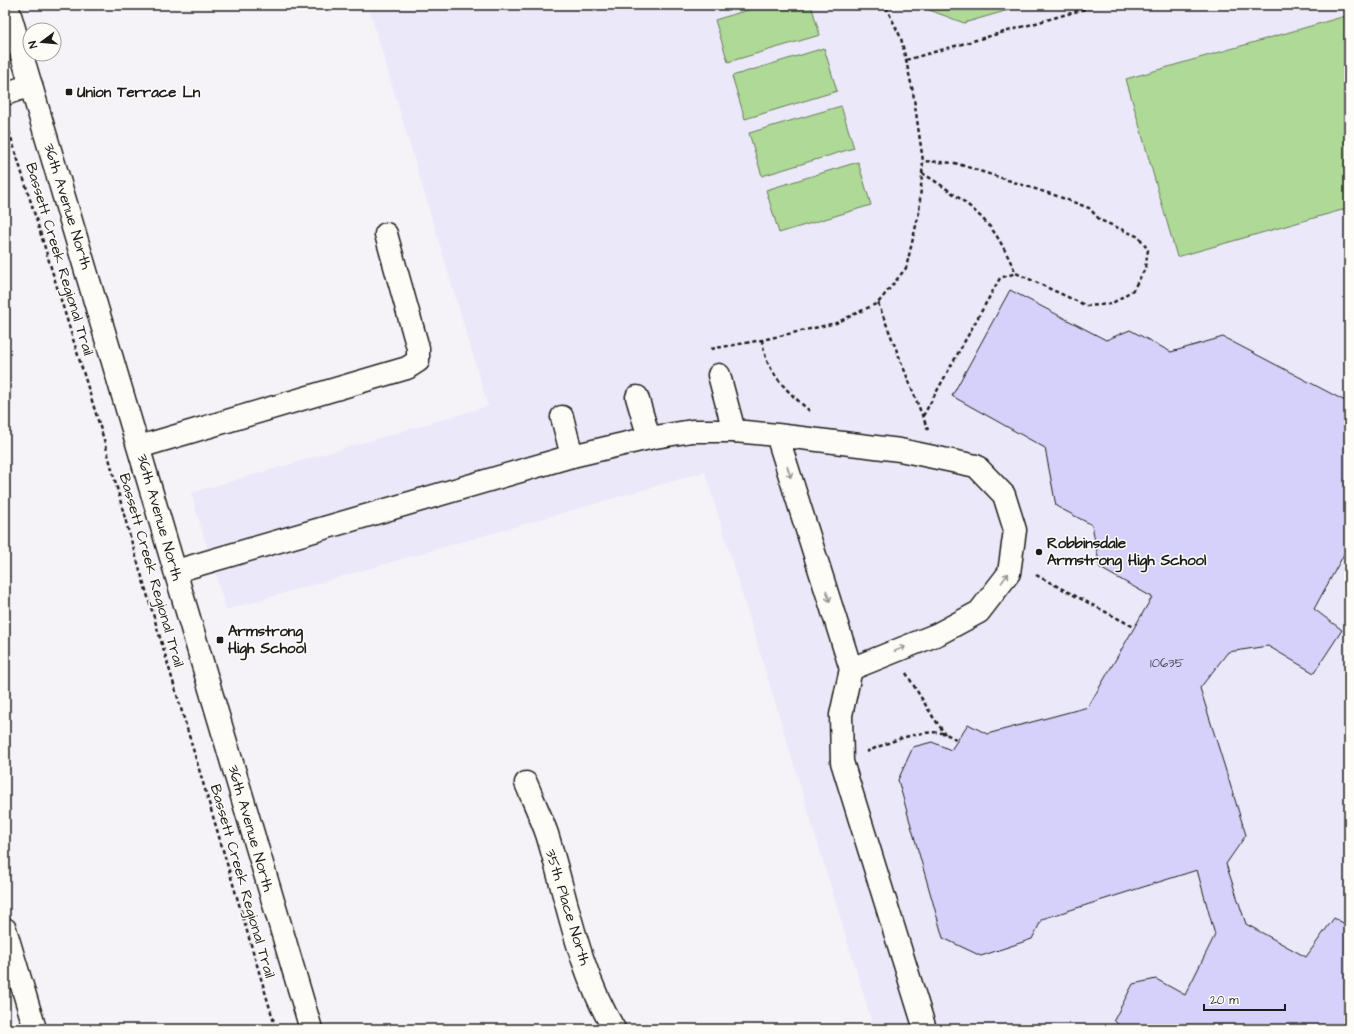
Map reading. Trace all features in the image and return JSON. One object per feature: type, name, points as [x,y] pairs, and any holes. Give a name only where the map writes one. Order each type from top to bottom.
[{"type":"street","name":"36th Avenue North","points":[[8,5],[311,1029]]},
{"type":"street","points":[[5,94],[31,85]]},
{"type":"street","points":[[139,447],[407,368],[418,361],[418,348],[386,234]]},
{"type":"street","points":[[719,375],[734,431]]},
{"type":"street","points":[[638,397],[649,438]]},
{"type":"street","points":[[562,417],[572,456]]},
{"type":"street","points":[[176,571],[572,456],[649,438],[692,431],[734,431],[900,450],[976,466],[1004,495],[1015,530],[1009,573],[979,612],[938,634],[851,669]]},
{"type":"street","points":[[777,435],[851,669],[842,715],[842,762],[925,1029]]},
{"type":"street","name":"35th Place North","points":[[526,783],[546,833],[574,935],[602,1011],[614,1029]]},
{"type":"street","points":[[5,929],[34,1029]]},
{"type":"path","points":[[711,349],[762,340],[836,323],[878,303],[906,268],[920,213],[923,161],[912,92],[901,38],[885,5]]},
{"type":"path","points":[[906,60],[1100,5]]},
{"type":"path","name":"Bassett Creek Regional Trail","points":[[5,117],[105,443],[129,532],[276,1029]]},
{"type":"path","points":[[922,173],[946,188],[981,218],[994,232],[1004,248],[1016,273],[1087,306],[1111,304],[1133,290],[1145,269],[1148,250],[1139,237],[1100,220],[1089,208],[955,163],[923,161]]},
{"type":"path","points":[[923,416],[1000,278],[1016,273]]},
{"type":"path","points":[[878,303],[928,430]]},
{"type":"path","points":[[762,340],[767,361],[776,376],[788,392],[814,414]]},
{"type":"path","points":[[1036,574],[1134,627]]},
{"type":"path","points":[[896,651],[906,673],[945,734]]},
{"type":"path","points":[[842,762],[886,743],[928,733],[945,734],[957,740]]},
{"type":"shaded area","name":"Robbinsdale Armstrong High School","points":[[368,5],[1349,5],[1349,1029],[874,1029],[705,472],[226,610],[191,493],[488,406]]},
{"type":"green space","points":[[764,5],[811,5],[820,35],[728,62],[715,20]]},
{"type":"green space","points":[[919,5],[1026,5],[964,23]]},
{"type":"green space","points":[[1349,15],[1349,208],[1177,257],[1126,79]]},
{"type":"green space","points":[[824,48],[837,91],[745,119],[732,76]]},
{"type":"green space","points":[[841,106],[854,148],[762,176],[749,133]]},
{"type":"green space","points":[[858,162],[871,205],[779,233],[766,190]]},
{"type":"building","points":[[1010,290],[1106,340],[1130,330],[1171,352],[1223,337],[1349,403],[1349,545],[1314,609],[1342,630],[1314,673],[1268,646],[1228,652],[1200,688],[1246,835],[1226,864],[1246,924],[1306,957],[1334,918],[1349,926],[1349,1029],[1122,1029],[1114,1020],[1133,984],[1156,979],[1185,995],[1215,935],[1197,870],[1042,919],[1032,939],[981,956],[943,938],[898,780],[913,747],[932,742],[951,750],[968,724],[987,734],[1088,707],[1152,597],[1100,568],[1092,525],[1056,506],[1045,448],[952,396]]},
{"type":"place","name":"Union Terrace Ln","points":[[69,92]]},
{"type":"place","name":"Robbinsdale Armstrong High School","points":[[1039,552]]},
{"type":"place","name":"Armstrong High School","points":[[220,640]]}]
